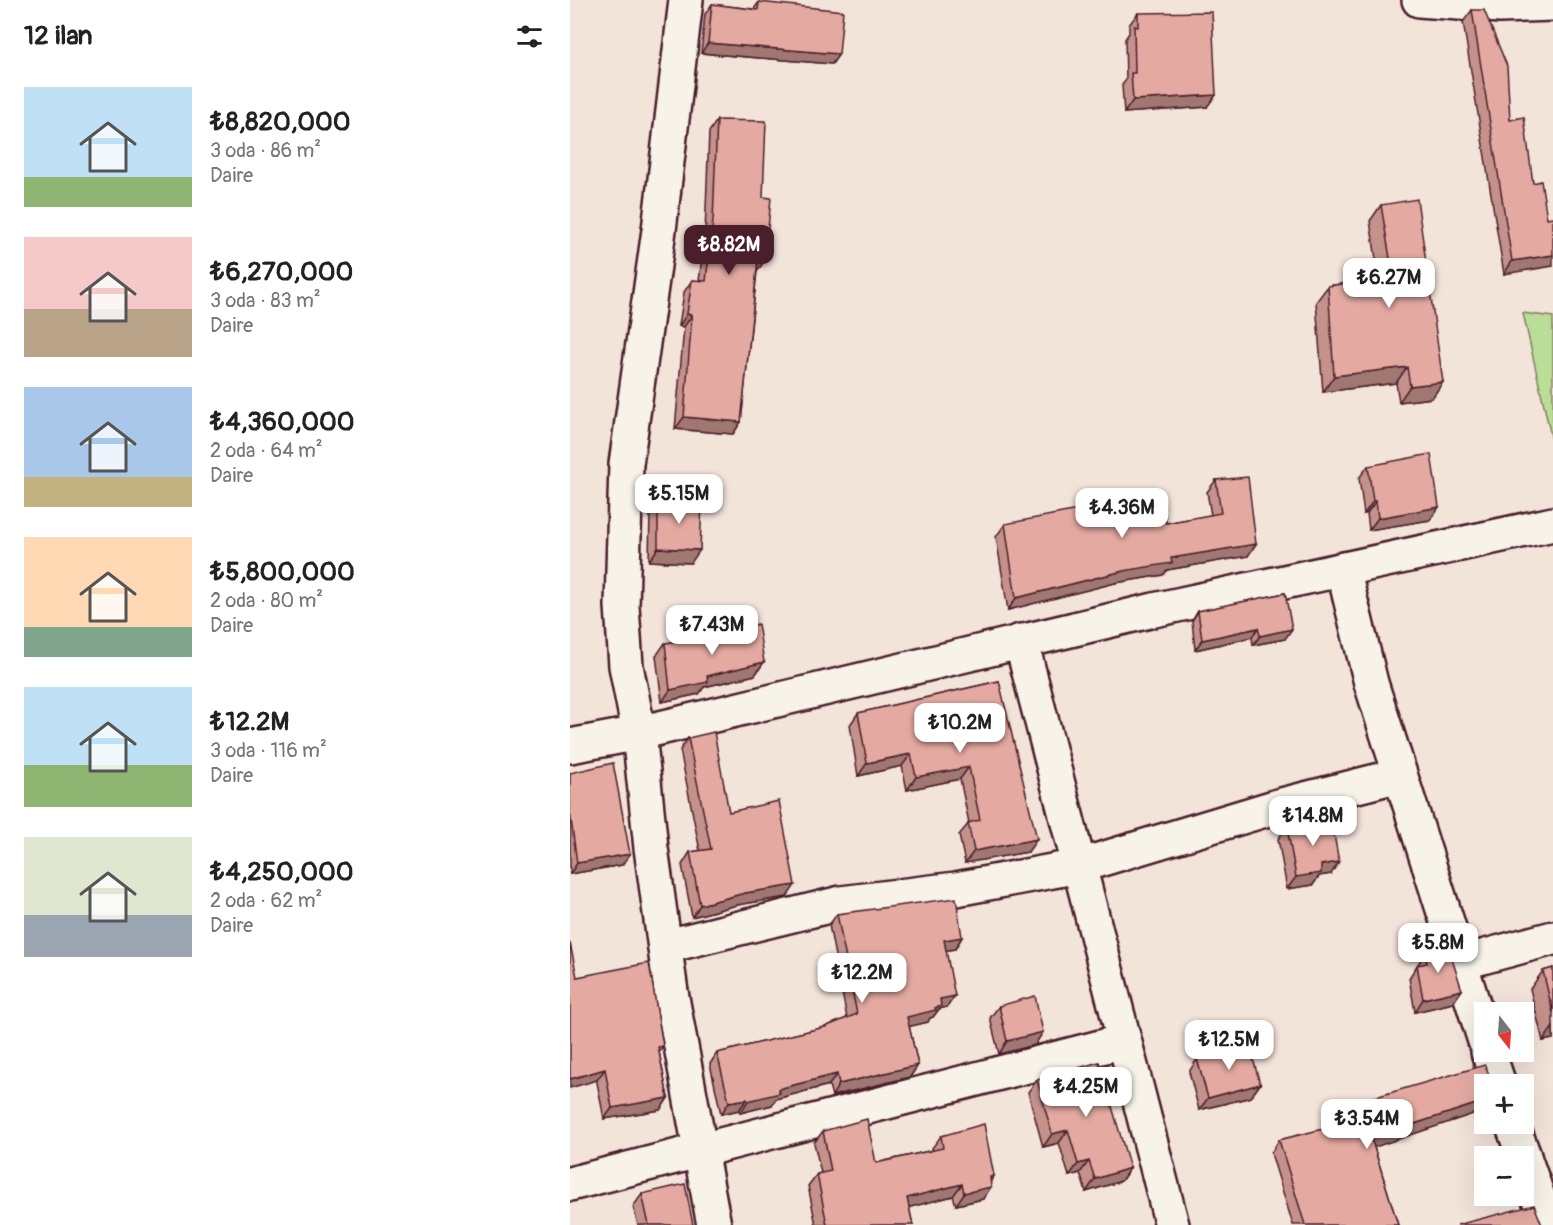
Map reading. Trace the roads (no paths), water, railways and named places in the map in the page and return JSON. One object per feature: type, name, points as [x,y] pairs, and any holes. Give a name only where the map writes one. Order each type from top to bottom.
[{"type":"street","points":[[686,0],[659,230],[626,464],[622,606],[626,666],[639,733],[651,848],[672,992],[714,1225]]},
{"type":"street","points":[[1419,0],[1500,6],[1553,4]]},
{"type":"street","points":[[570,746],[639,733],[1021,641],[1553,524]]},
{"type":"street","points":[[1343,569],[1371,683],[1474,1007]]},
{"type":"street","points":[[1021,641],[1172,1225]]},
{"type":"street","points":[[667,946],[841,903],[956,889],[1079,866],[1278,806],[1400,775]]},
{"type":"street","points":[[1460,963],[1553,938]]},
{"type":"street","points":[[570,1184],[702,1152],[1124,1041]]},
{"type":"street","points":[[1534,1185],[1548,1225]]}]
